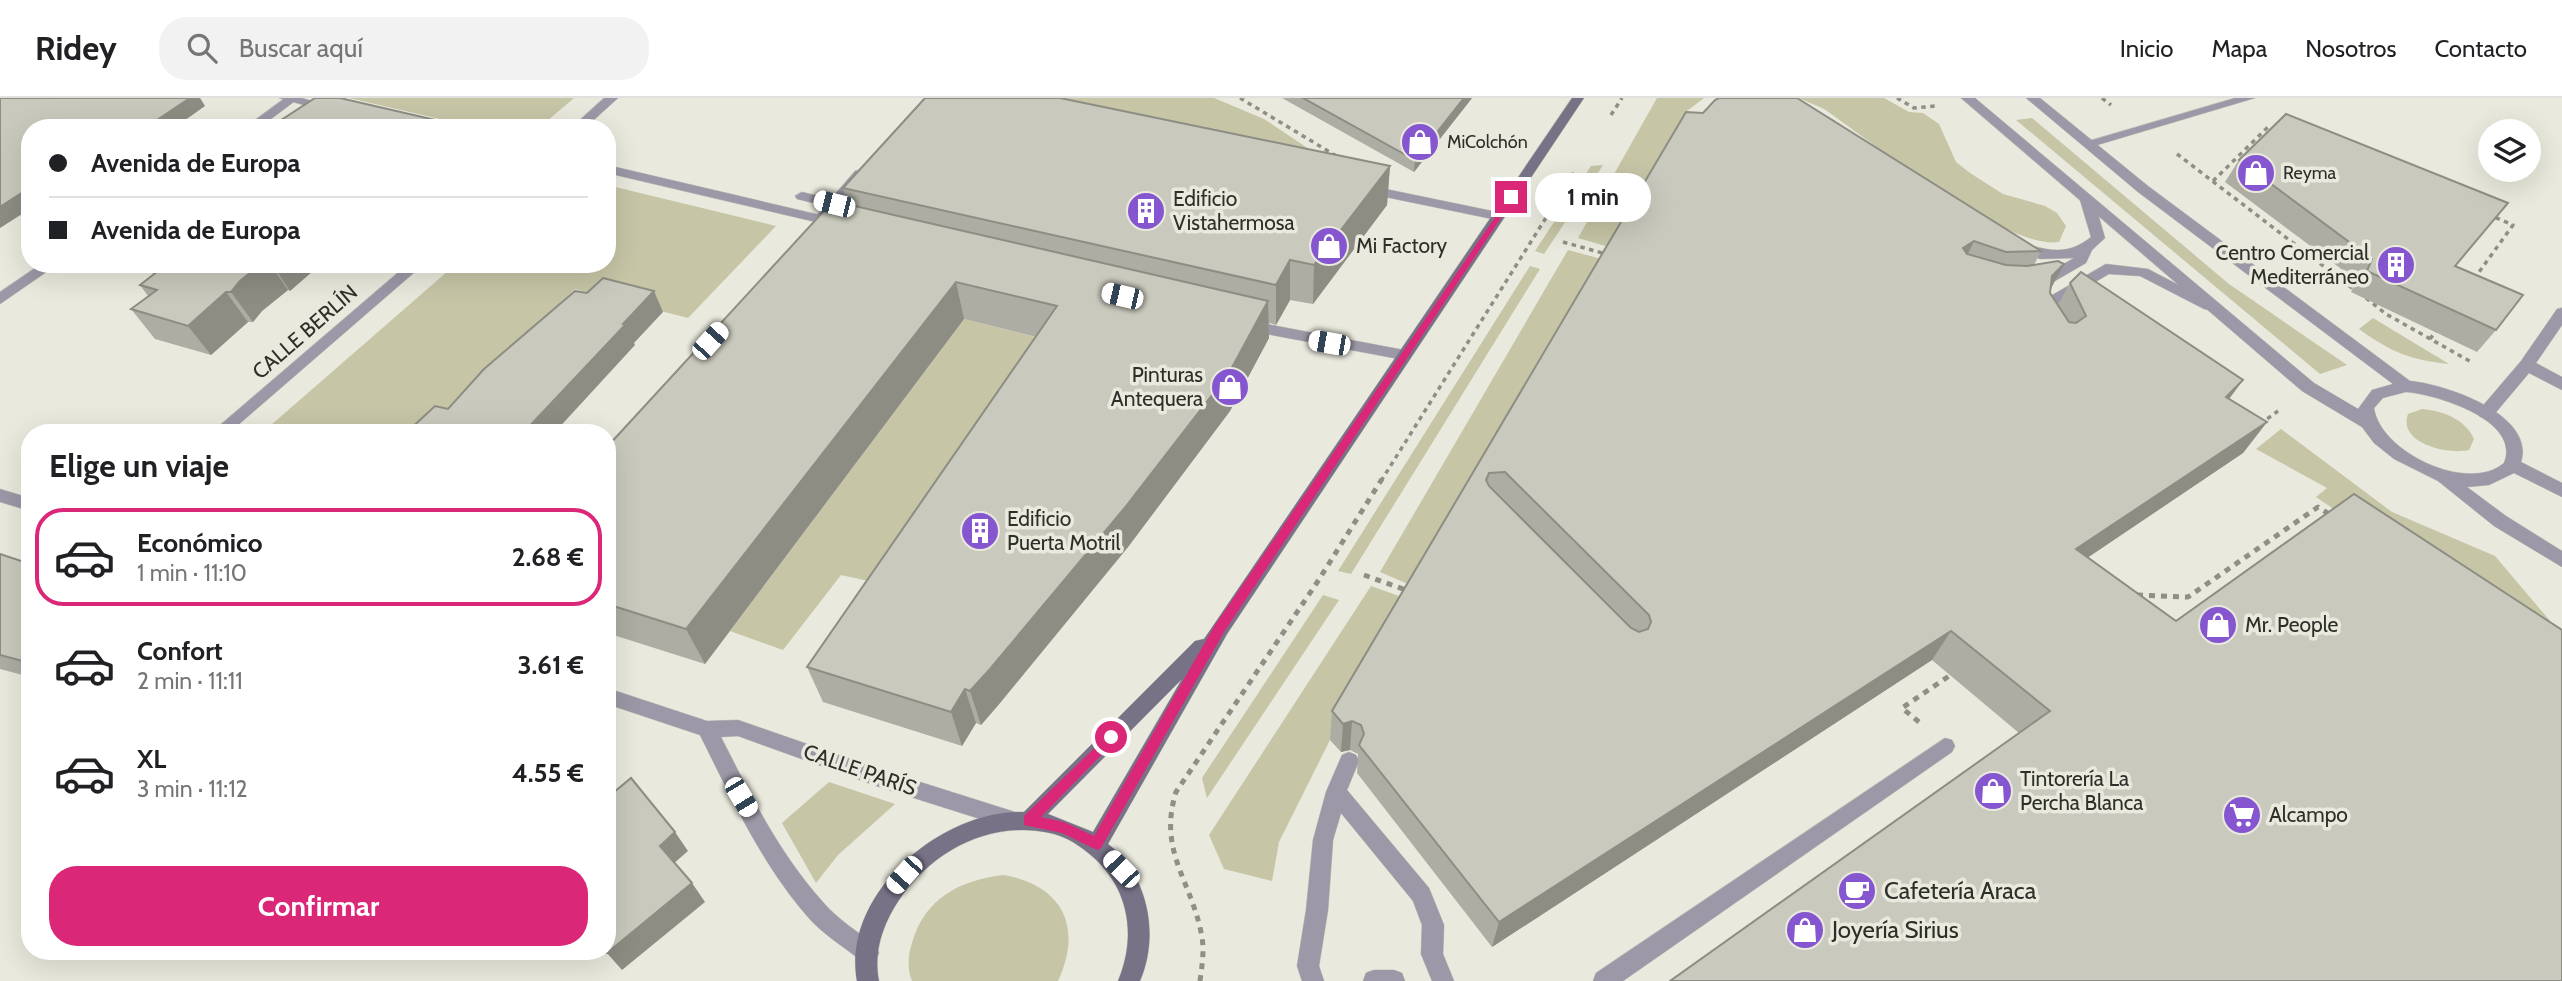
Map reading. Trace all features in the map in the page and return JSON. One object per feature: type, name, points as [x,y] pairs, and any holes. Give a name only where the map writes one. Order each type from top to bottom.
[{"type":"main road","points":[[1097,844],[1220,629],[1576,98]]},
{"type":"main road","points":[[1020,820],[1220,629]]},
{"type":"main road","points":[[866,979],[867,953],[876,919],[892,888],[916,862],[945,841],[978,827],[1020,820],[1064,828],[1097,844],[1121,869],[1136,901],[1140,939],[1133,980]]},
{"type":"street","points":[[588,119],[612,98]]},
{"type":"street","points":[[1967,98],[2308,387],[2368,423],[2394,454],[2441,476],[2500,522],[2562,560]]},
{"type":"street","points":[[2032,98],[2143,189],[2406,386]]},
{"type":"street","points":[[2090,143],[2249,98]]},
{"type":"street","points":[[262,119],[290,99],[346,111]]},
{"type":"street","points":[[816,224],[874,158]]},
{"type":"street","points":[[616,171],[836,230]]},
{"type":"street","points":[[1353,186],[1497,216]]},
{"type":"street","points":[[802,196],[834,204]]},
{"type":"street","points":[[2019,291],[2064,273],[2081,260],[2098,238],[2087,200]]},
{"type":"street","points":[[2003,239],[2023,249],[2049,255],[2066,257],[2086,251]]},
{"type":"street","points":[[2051,336],[2044,325],[2042,313],[2045,309],[2106,269],[2143,272],[2214,308]]},
{"type":"street","points":[[0,299],[38,273]]},
{"type":"street","name":"CALLE BERLÍN","points":[[229,424],[406,273]]},
{"type":"street","points":[[2486,413],[2527,365],[2562,313]]},
{"type":"street","points":[[1223,320],[1304,338],[1404,355]]},
{"type":"street","points":[[2527,365],[2562,384]]},
{"type":"street","points":[[2368,423],[2365,408],[2372,396],[2386,389],[2406,386],[2446,393],[2486,413],[2512,440],[2516,454],[2514,466],[2504,476],[2487,481],[2441,476]]},
{"type":"street","points":[[2514,466],[2562,491]]},
{"type":"street","points":[[0,495],[21,502]]},
{"type":"street","name":"CALLE PARÍS","points":[[616,699],[707,729],[738,728],[882,779],[1020,820]]},
{"type":"street","points":[[707,729],[741,797],[790,878],[816,911],[867,953]]},
{"type":"street","points":[[1604,981],[1945,746]]},
{"type":"street","points":[[1313,981],[1308,966],[1323,840],[1336,792],[1349,761]]},
{"type":"street","points":[[1336,792],[1421,895],[1433,925],[1432,954],[1443,981]]},
{"type":"street","points":[[1374,981],[1394,981]]},
{"type":"path","points":[[1240,98],[1347,162]]},
{"type":"path","points":[[1607,121],[1622,98]]},
{"type":"path","points":[[2213,181],[2268,127],[2281,132]]},
{"type":"path","points":[[2173,151],[2386,314],[2473,363]]},
{"type":"path","points":[[1200,981],[1204,966],[1204,931],[1179,864],[1169,817],[1176,792],[1318,581],[1578,166]]},
{"type":"path","points":[[2468,287],[2513,225],[2487,215]]},
{"type":"path","points":[[1563,242],[1614,256]]},
{"type":"path","points":[[2430,339],[2445,318]]},
{"type":"path","points":[[2258,425],[2279,410]]},
{"type":"path","points":[[2123,595],[2188,597],[2318,507],[2340,522]]},
{"type":"path","points":[[1364,575],[1416,594]]},
{"type":"path","points":[[1945,746],[1902,708],[1966,665]]},
{"type":"green space","points":[[349,98],[574,98],[550,119],[440,119]]},
{"type":"green space","points":[[987,98],[1214,98],[1264,119],[1345,173]]},
{"type":"green space","points":[[1657,98],[1704,98],[1687,111],[1609,247],[1578,238]]},
{"type":"green space","points":[[1799,98],[1884,98],[1909,112],[1923,113],[1939,124],[1956,162],[1970,173],[2003,194],[2045,206],[2057,213],[2066,226],[2059,242],[2036,240],[1974,212],[1824,109]]},
{"type":"green space","points":[[2032,118],[2229,284],[2347,365],[2320,374],[2016,120]]},
{"type":"green space","points":[[1603,165],[1544,254],[1535,251],[1591,166]]},
{"type":"green space","points":[[616,187],[776,226],[688,318],[575,289],[433,424],[272,424],[446,273],[616,273]]},
{"type":"green space","points":[[1568,250],[1609,261],[1417,588],[1380,572]]},
{"type":"green space","points":[[1530,266],[1540,269],[1351,574],[1338,571]]},
{"type":"green space","points":[[2373,318],[2449,364],[2401,354],[2381,344],[2359,329]]},
{"type":"green space","points":[[964,319],[1063,344],[873,582],[841,575],[783,650],[730,631]]},
{"type":"green space","points":[[2422,409],[2445,414],[2465,426],[2474,439],[2469,450],[2438,449],[2417,440],[2410,433],[2408,414]]},
{"type":"green space","points":[[2281,429],[2392,512],[2495,556],[2562,635],[2416,565],[2316,497],[2327,488],[2256,449]]},
{"type":"green space","points":[[1371,586],[1410,600],[1330,740],[1279,842],[1272,881],[1224,869],[1209,835]]},
{"type":"green space","points":[[1323,595],[1339,600],[1207,798],[1202,778]]},
{"type":"green space","points":[[829,782],[895,804],[838,855],[816,883],[782,823]]},
{"type":"green space","points":[[1004,875],[1024,880],[1041,889],[1054,899],[1062,912],[1068,943],[1058,981],[912,981],[909,967],[911,947],[918,927],[935,903],[946,894],[973,881]]},
{"type":"building","points":[[0,98],[190,98],[158,119],[21,119],[21,193],[0,207]]},
{"type":"building","points":[[315,98],[340,98],[431,119],[283,119]]},
{"type":"building","name":"Edificio Vistahermosa","points":[[925,98],[1060,98],[1390,166],[1314,265],[1290,260],[1276,285],[843,188]]},
{"type":"building","points":[[1303,98],[1464,98],[1415,160]]},
{"type":"building","points":[[1797,98],[2041,251],[2006,252],[1974,241],[1963,248],[1967,254],[2006,265],[2027,266],[2058,261],[2064,264],[2052,276],[2050,293],[2069,322],[2076,323],[2086,316],[2070,283],[2081,272],[2243,380],[2226,397],[2267,422],[2076,549],[2176,621],[2354,494],[2562,630],[2562,981],[1670,981],[2050,711],[1951,631],[1499,922],[1359,745],[1364,734],[1361,725],[1352,721],[1343,724],[1332,711],[1686,112],[1703,113],[1715,100]],"holes":[[[1505,472],[1649,615],[1651,622],[1648,629],[1639,632],[1631,628],[1489,486],[1486,480],[1489,473]]]},
{"type":"building","name":"Centro Comercial Mediterráneo","points":[[2286,114],[2508,203],[2455,266],[2523,295],[2496,330],[2367,271],[2372,259],[2239,160]]},
{"type":"building","points":[[833,201],[1268,301],[1229,373],[1123,510],[990,669],[970,691],[965,689],[951,712],[807,667],[1057,306],[956,282],[686,629],[616,607],[616,437]]},
{"type":"building","points":[[155,273],[250,273],[231,292],[226,292],[188,326],[131,309],[157,290],[140,285]]},
{"type":"building","points":[[603,278],[654,291],[532,424],[416,424],[435,406],[448,409],[484,369],[575,291],[587,293]]},
{"type":"building","points":[[0,554],[21,561],[21,661],[0,655]]},
{"type":"building","points":[[631,778],[675,832],[660,846],[692,883],[616,946],[616,790]]},
{"type":"place","name":"MiColchón","points":[[1420,142]]},
{"type":"place","name":"Reyma","points":[[2256,173]]},
{"type":"place","name":"Edificio Vistahermosa","points":[[1146,211]]},
{"type":"place","name":"Mi Factory","points":[[1329,246]]},
{"type":"place","name":"Centro Comercial Mediterráneo","points":[[2396,265]]},
{"type":"place","name":"Pinturas Antequera","points":[[1230,387]]},
{"type":"place","name":"Edificio Puerta Motril","points":[[980,531]]},
{"type":"place","name":"Mr. People","points":[[2218,625]]},
{"type":"place","name":"Tintorería La Percha Blanca","points":[[1993,791]]},
{"type":"place","name":"Alcampo","points":[[2242,815]]},
{"type":"place","name":"Cafetería Araca","points":[[1857,891]]},
{"type":"place","name":"Joyería Sirius","points":[[1805,930]]},
{"type":"route","points":[[1111,737],[1028,820],[1064,828],[1097,844],[1220,629],[1511,197]]}]
